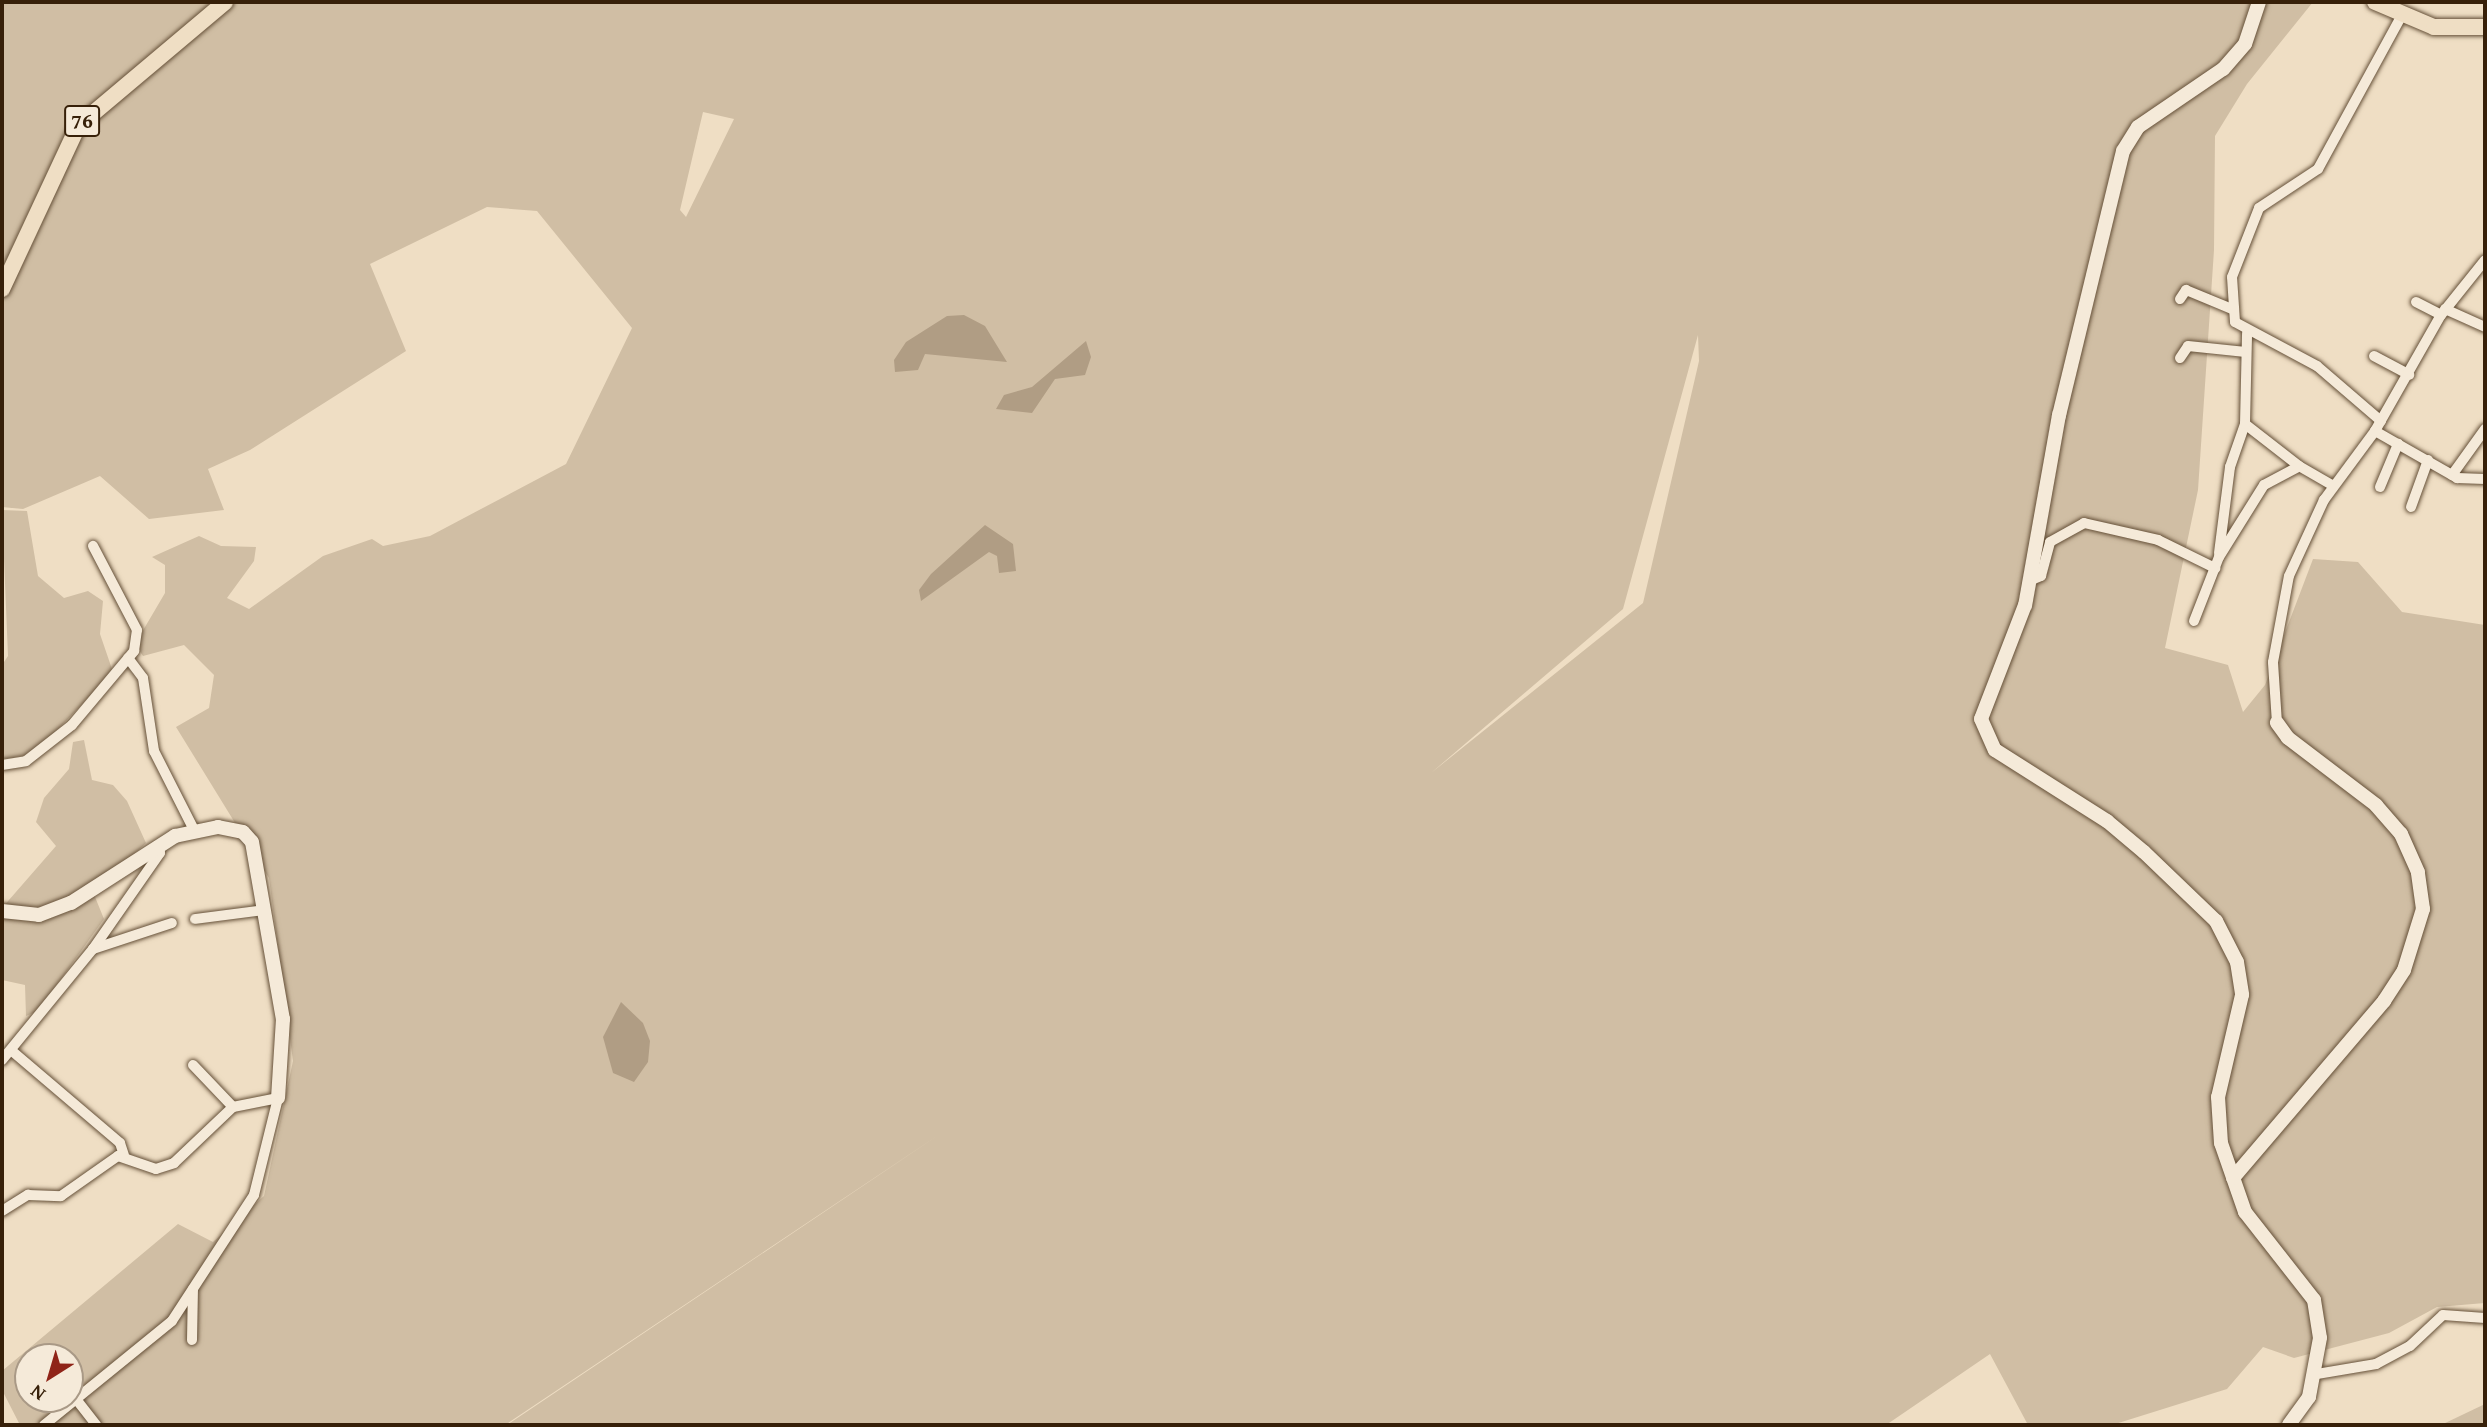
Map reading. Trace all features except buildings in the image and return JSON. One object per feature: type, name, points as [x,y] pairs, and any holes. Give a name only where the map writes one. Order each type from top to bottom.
[{"type":"main road","name":"76","points":[[2,289],[78,126],[225,2]]},
{"type":"main road","points":[[2375,2],[2401,17],[2434,27],[2485,27]]},
{"type":"street","points":[[2259,2],[2245,44],[2223,69],[2138,127],[2123,151],[2060,415],[2031,580],[1984,699],[1986,737],[2010,762],[2107,821],[2216,922],[2237,962],[2242,995],[2218,1097],[2221,1143],[2245,1212],[2314,1300],[2317,1374],[2289,1425]]},
{"type":"street","points":[[2401,17],[2318,169],[2259,208],[2232,277],[2232,309],[2247,333],[2317,366],[2398,444],[2452,475],[2485,479]]},
{"type":"street","points":[[2233,1178],[2384,1001],[2404,970],[2423,909],[2418,872],[2401,834],[2376,805],[2277,723],[2273,662],[2279,605],[2333,486],[2378,426],[2410,375],[2443,312],[2485,260]]},
{"type":"street","points":[[2180,299],[2186,290],[2232,309]]},
{"type":"street","points":[[2416,303],[2485,327]]},
{"type":"street","points":[[2217,563],[2230,467],[2245,424],[2247,333]]},
{"type":"street","points":[[2180,358],[2188,346],[2246,352]]},
{"type":"street","points":[[2374,356],[2410,375]]},
{"type":"street","points":[[2245,424],[2300,467],[2333,486]]},
{"type":"street","points":[[2452,475],[2485,429]]},
{"type":"street","points":[[2380,487],[2398,444]]},
{"type":"street","points":[[2411,507],[2428,460]]},
{"type":"street","points":[[2194,621],[2217,563],[2264,485],[2300,467]]},
{"type":"street","points":[[2031,580],[2041,576],[2050,542],[2084,523],[2158,540],[2217,563]]},
{"type":"street","points":[[2,765],[41,751],[128,658],[137,630],[93,546]]},
{"type":"street","points":[[128,658],[143,678],[154,751],[194,830]]},
{"type":"street","points":[[2,911],[39,915],[71,903],[159,845],[194,830],[234,827],[252,842],[283,1019],[278,1098],[254,1195],[172,1321],[84,1392]]},
{"type":"street","points":[[2,1060],[93,949],[160,853],[159,845]]},
{"type":"street","points":[[195,919],[264,911]]},
{"type":"street","points":[[93,949],[172,923]]},
{"type":"street","points":[[12,1051],[120,1143],[124,1155],[156,1169],[174,1163],[233,1107],[278,1098]]},
{"type":"street","points":[[193,1065],[233,1107]]},
{"type":"street","points":[[2,1211],[28,1195],[61,1196],[124,1155]]},
{"type":"street","points":[[192,1340],[193,1289]]},
{"type":"street","points":[[2317,1374],[2376,1364],[2410,1346],[2443,1315],[2485,1318]]},
{"type":"street","points":[[84,1409],[96,1425]]},
{"type":"street","points":[[44,1425],[59,1413]]},
{"type":"shaded area","points":[[2,2],[2313,2],[2247,84],[2215,136],[2214,250],[2198,490],[2165,648],[2228,665],[2243,712],[2265,685],[2313,559],[2358,562],[2402,612],[2485,625],[2485,1303],[2437,1307],[2389,1333],[2294,1358],[2263,1347],[2227,1389],[2112,1425],[2028,1425],[1990,1354],[1886,1425],[507,1425],[943,1132],[505,1425],[20,1425],[2,1390],[2,1371],[14,1361],[14,1413],[84,1413],[84,1343],[36,1343],[178,1224],[213,1242],[264,1196],[293,1061],[269,878],[176,727],[209,708],[214,675],[184,645],[143,656],[135,644],[165,593],[165,565],[152,557],[199,536],[221,546],[256,547],[254,561],[227,598],[249,609],[323,556],[372,539],[383,546],[430,536],[566,464],[632,328],[537,211],[487,207],[370,264],[406,351],[250,450],[208,469],[224,510],[149,519],[100,476],[23,509],[2,507]],"holes":[[[703,112],[734,119],[686,217],[680,210]],[[1698,335],[1699,361],[1643,603],[1431,773],[1623,609]]]},
{"type":"shaded area","points":[[964,315],[985,326],[1007,362],[925,354],[918,370],[895,372],[894,360],[906,342],[947,316]]},
{"type":"shaded area","points":[[1086,341],[1091,357],[1085,375],[1055,379],[1032,413],[996,409],[1004,395],[1032,387]]},
{"type":"shaded area","points":[[2,510],[27,511],[38,576],[64,598],[88,591],[103,601],[100,634],[113,672],[36,752],[13,758],[2,758],[2,665],[8,656]]},
{"type":"shaded area","points":[[985,525],[1013,544],[1016,571],[999,573],[997,556],[989,552],[921,601],[919,590],[931,574]]},
{"type":"shaded area","points":[[84,740],[92,780],[113,785],[127,801],[146,843],[93,892],[104,919],[38,1011],[26,1016],[25,985],[2,980],[2,908],[56,846],[36,822],[44,798],[69,769],[73,742]]},
{"type":"shaded area","points":[[621,1002],[643,1023],[650,1041],[648,1062],[634,1082],[613,1073],[603,1037]]},
{"type":"shaded area","points":[[2485,1404],[2485,1425],[2441,1425]]}]
